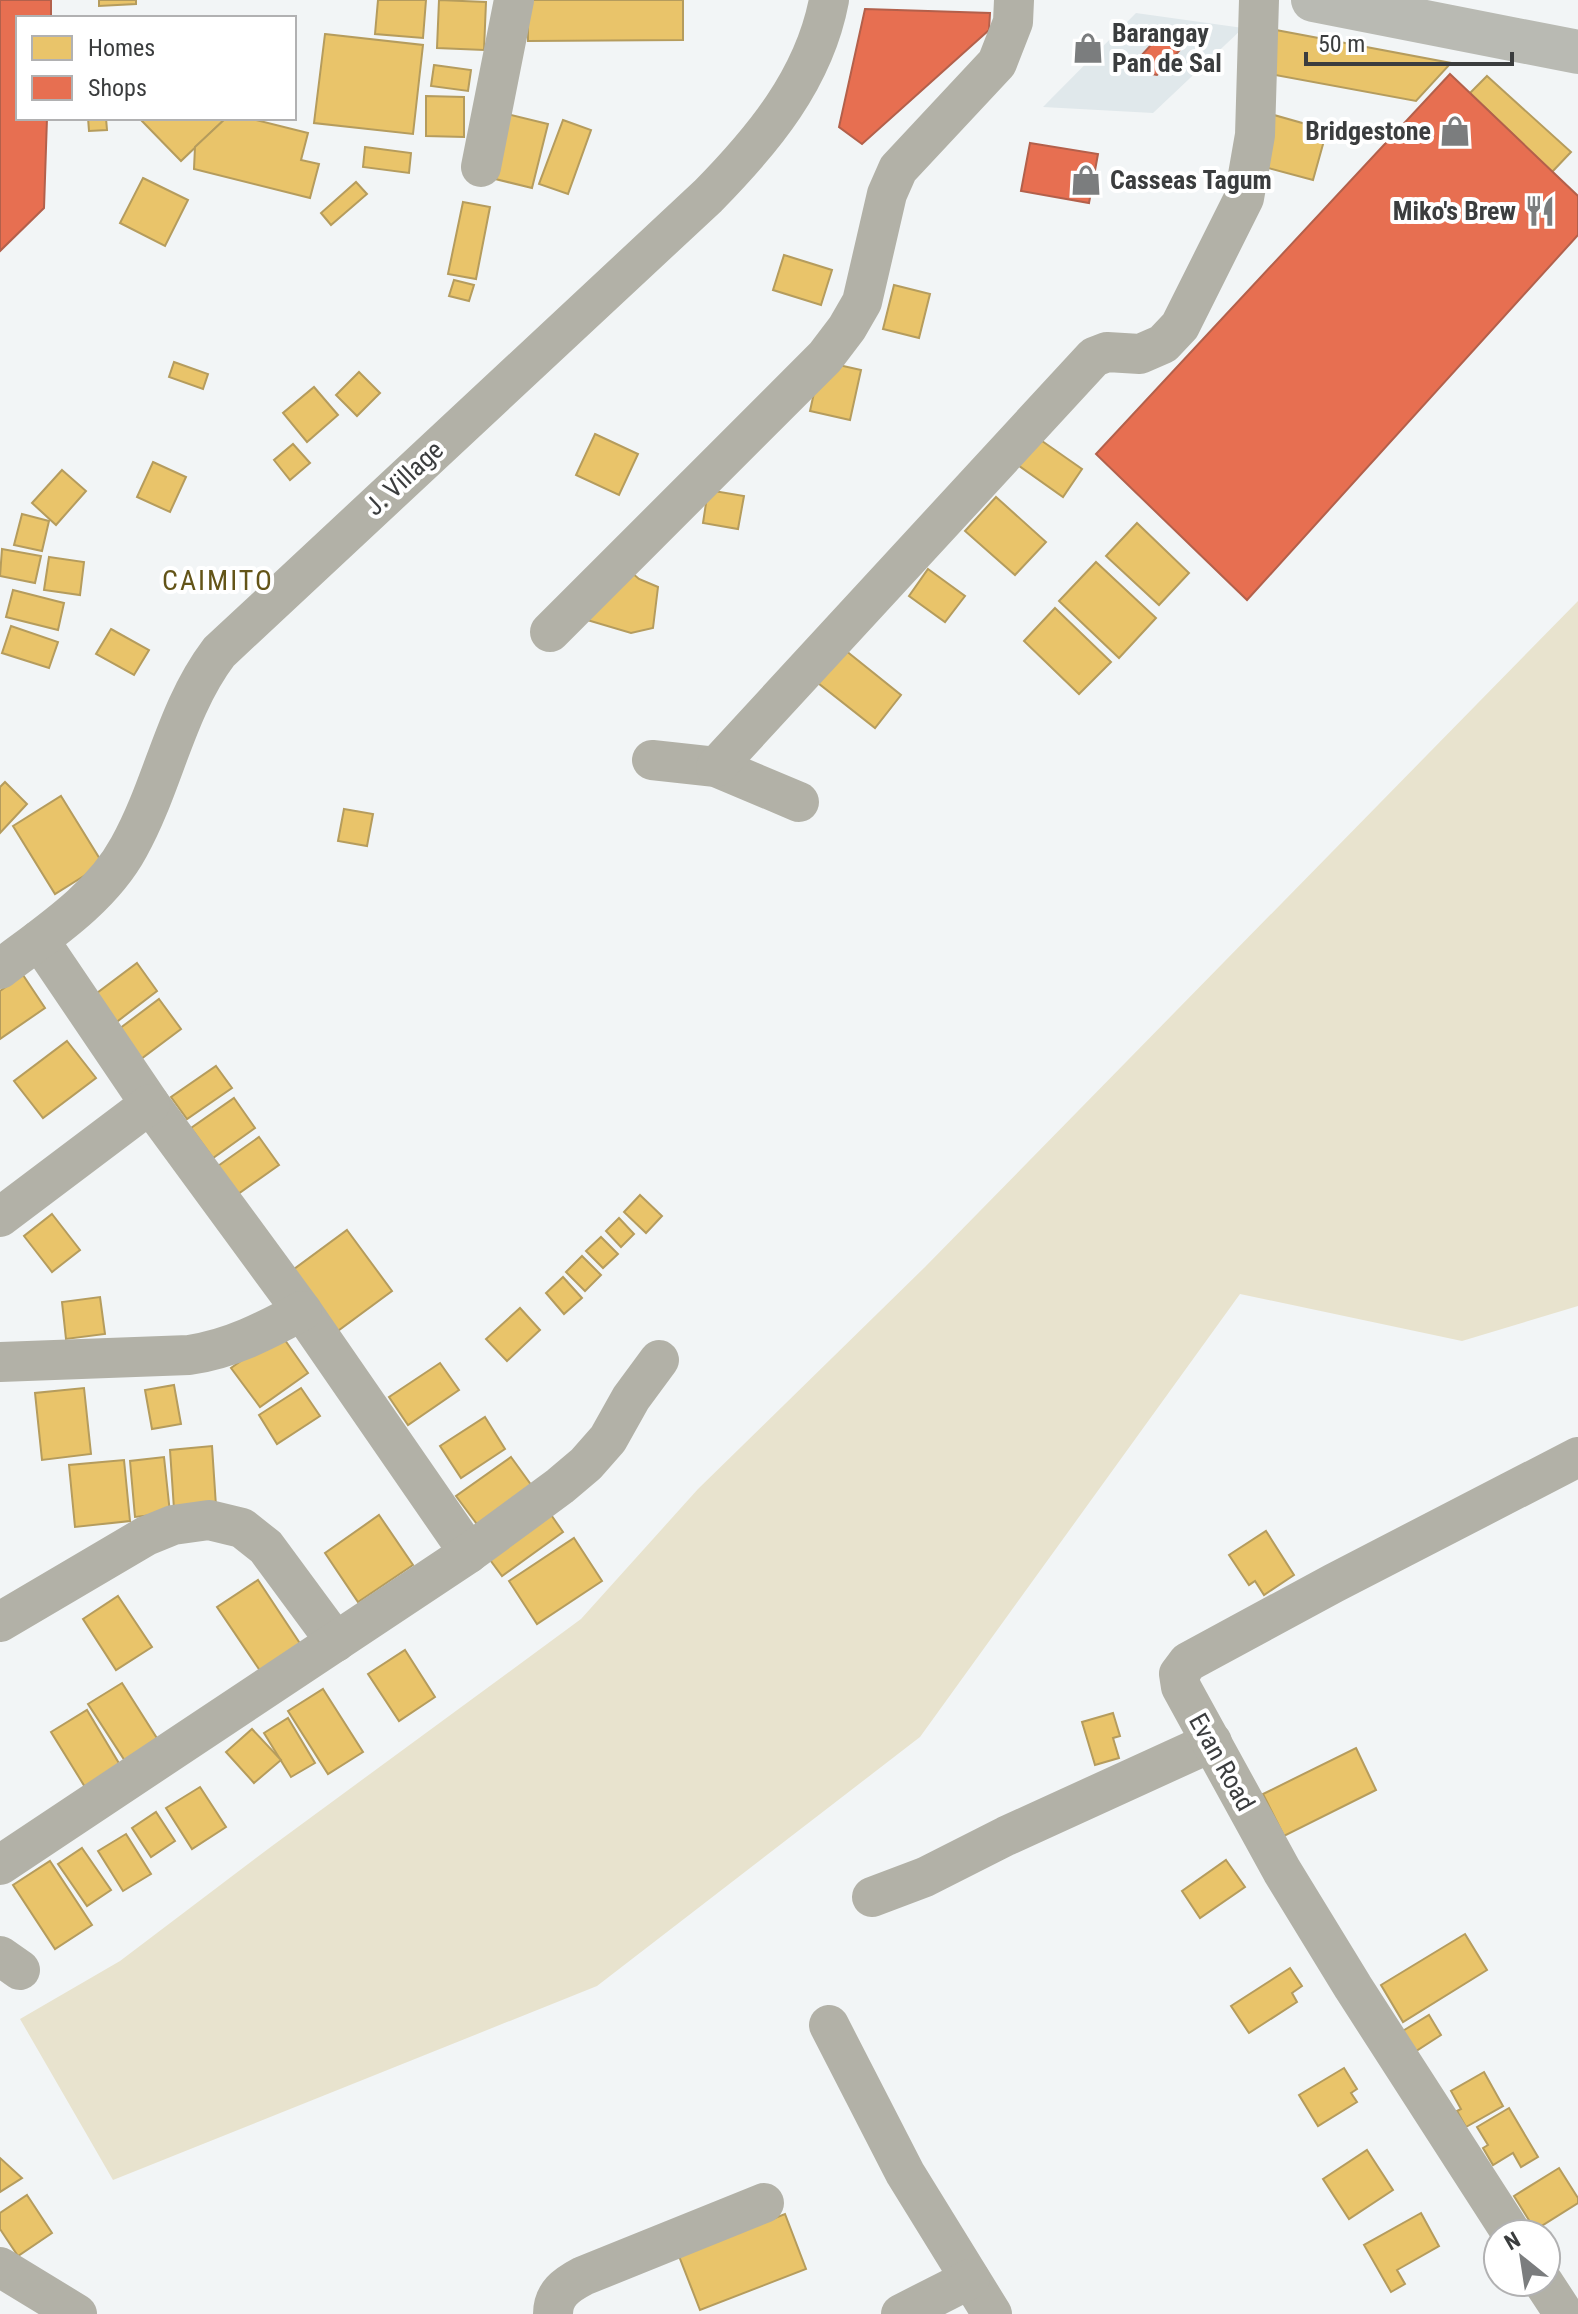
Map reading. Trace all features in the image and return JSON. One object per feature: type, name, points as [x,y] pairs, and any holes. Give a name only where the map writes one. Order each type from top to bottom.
[{"type":"highway","points":[[1313,0],[1426,10],[1578,52]]},
{"type":"street","points":[[481,167],[514,0]]},
{"type":"street","name":"J. Village","points":[[0,969],[39,940],[107,880],[129,849],[193,692],[219,652],[743,160],[773,122],[809,62],[822,31],[829,0]]},
{"type":"street","points":[[550,632],[825,357],[847,328],[862,302],[887,194],[898,169],[997,63],[1013,22],[1014,0]]},
{"type":"street","points":[[716,767],[1094,357],[1107,352],[1140,354],[1163,344],[1180,326],[1244,198],[1255,135],[1259,0]]},
{"type":"street","points":[[652,760],[716,767],[799,802]]},
{"type":"street","points":[[39,940],[150,1104],[302,1311],[469,1553]]},
{"type":"street","points":[[0,1217],[150,1104]]},
{"type":"street","points":[[0,1362],[189,1355],[216,1351],[266,1331],[302,1311]]},
{"type":"street","points":[[0,1865],[469,1553],[560,1486],[586,1464],[608,1439],[631,1398],[659,1360]]},
{"type":"street","name":"Evan Road","points":[[1502,2218],[1282,1871],[1178,1680],[1188,1662],[1578,1457]]},
{"type":"street","points":[[0,1622],[146,1536],[173,1525],[209,1520],[242,1528],[266,1547],[336,1642]]},
{"type":"street","points":[[872,1897],[925,1877],[1006,1836],[1212,1742]]},
{"type":"street","points":[[829,2025],[905,2173],[992,2314]]},
{"type":"street","points":[[553,2314],[554,2301],[561,2291],[583,2276],[764,2203]]},
{"type":"street","points":[[0,2267],[77,2314]]},
{"type":"street","points":[[901,2314],[970,2279]]},
{"type":"shaded area","points":[[1136,13],[1243,28],[1153,113],[1043,107]]},
{"type":"shaded area","points":[[1578,601],[1578,1306],[1462,1341],[1240,1294],[920,1737],[597,1986],[113,2180],[20,2019],[120,1961],[581,1619],[698,1489],[925,1267]]},
{"type":"building: Homes","points":[[99,0],[136,0],[136,4],[99,6]]},
{"type":"building: Homes","points":[[378,0],[426,0],[423,38],[375,34]]},
{"type":"building: Homes","points":[[439,0],[486,2],[484,50],[437,48]]},
{"type":"building: Homes","points":[[528,0],[683,0],[683,40],[528,41]]},
{"type":"building: Homes","points":[[1276,30],[1451,63],[1416,101],[1265,73]]},
{"type":"building: Homes","points":[[325,34],[423,45],[413,134],[314,123]]},
{"type":"building: Homes","points":[[434,65],[471,70],[468,91],[431,86]]},
{"type":"building: Homes","points":[[1487,76],[1571,152],[1552,172],[1470,93]]},
{"type":"building: Homes","points":[[426,96],[464,97],[464,137],[426,136]]},
{"type":"building: Homes","points":[[1267,113],[1327,130],[1313,180],[1253,164]]},
{"type":"building: Homes","points":[[507,114],[548,124],[532,188],[491,178]]},
{"type":"building: Homes","points":[[88,120],[106,120],[107,130],[89,131]]},
{"type":"building: Homes","points":[[141,120],[224,120],[181,161]]},
{"type":"building: Homes","points":[[224,120],[256,120],[308,133],[301,160],[319,164],[310,198],[194,169],[195,147]]},
{"type":"building: Homes","points":[[563,120],[591,130],[568,194],[539,184]]},
{"type":"building: Homes","points":[[365,147],[411,153],[409,173],[363,167]]},
{"type":"building: Homes","points":[[143,178],[188,200],[165,246],[120,223]]},
{"type":"building: Homes","points":[[356,182],[367,194],[331,225],[321,213]]},
{"type":"building: Homes","points":[[463,202],[490,207],[476,279],[448,274]]},
{"type":"building: Homes","points":[[784,255],[832,270],[821,305],[773,290]]},
{"type":"building: Homes","points":[[454,280],[474,285],[469,301],[449,296]]},
{"type":"building: Homes","points":[[894,285],[930,294],[919,338],[883,329]]},
{"type":"building: Homes","points":[[821,361],[861,370],[850,420],[810,411]]},
{"type":"building: Homes","points":[[174,362],[208,374],[203,389],[169,377]]},
{"type":"building: Homes","points":[[359,372],[380,393],[357,416],[336,395]]},
{"type":"building: Homes","points":[[314,387],[338,415],[307,442],[283,413]]},
{"type":"building: Homes","points":[[595,434],[638,454],[619,495],[576,475]]},
{"type":"building: Homes","points":[[1032,434],[1082,469],[1063,497],[1008,458]]},
{"type":"building: Homes","points":[[293,444],[310,463],[290,480],[274,460]]},
{"type":"building: Homes","points":[[153,462],[186,477],[170,512],[137,497]]},
{"type":"building: Homes","points":[[62,470],[86,491],[56,525],[32,503]]},
{"type":"building: Homes","points":[[708,490],[744,496],[738,529],[703,523]]},
{"type":"building: Homes","points":[[996,497],[1046,542],[1015,575],[965,531]]},
{"type":"building: Homes","points":[[22,514],[49,521],[42,551],[14,545]]},
{"type":"building: Homes","points":[[1137,523],[1189,573],[1159,605],[1106,556]]},
{"type":"building: Homes","points":[[2,549],[41,556],[35,583],[0,576]]},
{"type":"building: Homes","points":[[49,557],[84,562],[80,595],[44,590]]},
{"type":"building: Homes","points":[[1096,562],[1156,618],[1119,658],[1059,601]]},
{"type":"building: Homes","points":[[624,566],[639,579],[658,587],[653,628],[631,633],[577,617]]},
{"type":"building: Homes","points":[[928,569],[965,596],[945,622],[909,596]]},
{"type":"building: Homes","points":[[13,590],[64,603],[58,630],[6,617]]},
{"type":"building: Homes","points":[[1055,608],[1111,662],[1079,694],[1024,641]]},
{"type":"building: Homes","points":[[11,626],[58,642],[49,668],[2,653]]},
{"type":"building: Homes","points":[[111,629],[149,650],[134,675],[96,654]]},
{"type":"building: Homes","points":[[845,650],[901,695],[875,728],[818,683]]},
{"type":"building: Homes","points":[[5,782],[27,804],[0,833],[0,787]]},
{"type":"building: Homes","points":[[61,796],[103,864],[55,894],[13,826]]},
{"type":"building: Homes","points":[[344,809],[373,814],[367,846],[338,841]]},
{"type":"building: Homes","points":[[137,963],[157,991],[114,1024],[93,996]]},
{"type":"building: Homes","points":[[23,975],[45,1008],[0,1039],[0,991]]},
{"type":"building: Homes","points":[[159,999],[181,1029],[141,1059],[119,1029]]},
{"type":"building: Homes","points":[[67,1041],[96,1078],[43,1118],[14,1081]]},
{"type":"building: Homes","points":[[216,1066],[232,1088],[187,1119],[171,1097]]},
{"type":"building: Homes","points":[[234,1098],[255,1128],[213,1158],[191,1128]]},
{"type":"building: Homes","points":[[259,1137],[279,1165],[238,1194],[218,1166]]},
{"type":"building: Homes","points":[[640,1195],[662,1216],[646,1233],[624,1212]]},
{"type":"building: Homes","points":[[52,1214],[80,1250],[52,1272],[24,1236]]},
{"type":"building: Homes","points":[[619,1218],[634,1234],[621,1247],[606,1231]]},
{"type":"building: Homes","points":[[347,1230],[392,1291],[335,1333],[290,1272]]},
{"type":"building: Homes","points":[[601,1237],[618,1254],[603,1268],[586,1251]]},
{"type":"building: Homes","points":[[582,1256],[601,1275],[585,1291],[566,1272]]},
{"type":"building: Homes","points":[[563,1277],[582,1298],[564,1314],[546,1293]]},
{"type":"building: Homes","points":[[100,1297],[105,1334],[66,1339],[62,1302]]},
{"type":"building: Homes","points":[[520,1308],[540,1330],[507,1361],[486,1339]]},
{"type":"building: Homes","points":[[280,1333],[308,1373],[260,1407],[231,1368]]},
{"type":"building: Homes","points":[[440,1363],[459,1390],[408,1425],[389,1397]]},
{"type":"building: Homes","points":[[174,1385],[181,1424],[152,1429],[145,1390]]},
{"type":"building: Homes","points":[[84,1388],[91,1454],[42,1460],[35,1393]]},
{"type":"building: Homes","points":[[301,1388],[320,1416],[277,1444],[259,1415]]},
{"type":"building: Homes","points":[[485,1417],[505,1449],[461,1478],[440,1446]]},
{"type":"building: Homes","points":[[212,1446],[216,1506],[174,1509],[170,1450]]},
{"type":"building: Homes","points":[[164,1457],[170,1513],[135,1517],[130,1461]]},
{"type":"building: Homes","points":[[511,1457],[537,1493],[482,1531],[456,1496]]},
{"type":"building: Homes","points":[[124,1460],[130,1521],[75,1527],[69,1465]]},
{"type":"building: Homes","points":[[547,1509],[563,1532],[502,1576],[485,1553]]},
{"type":"building: Homes","points":[[379,1515],[413,1565],[358,1602],[325,1553]]},
{"type":"building: Homes","points":[[1266,1531],[1294,1575],[1264,1595],[1255,1581],[1249,1585],[1229,1555]]},
{"type":"building: Homes","points":[[574,1538],[602,1581],[537,1624],[509,1581]]},
{"type":"building: Homes","points":[[258,1580],[301,1645],[261,1672],[217,1607]]},
{"type":"building: Homes","points":[[118,1596],[152,1647],[116,1670],[83,1619]]},
{"type":"building: Homes","points":[[405,1650],[435,1697],[399,1721],[368,1674]]},
{"type":"building: Homes","points":[[122,1683],[160,1743],[127,1764],[88,1704]]},
{"type":"building: Homes","points":[[323,1689],[363,1752],[328,1774],[288,1711]]},
{"type":"building: Homes","points":[[87,1710],[120,1765],[85,1787],[51,1732]]},
{"type":"building: Homes","points":[[1113,1713],[1120,1736],[1113,1738],[1119,1758],[1095,1765],[1082,1722]]},
{"type":"building: Homes","points":[[288,1718],[315,1763],[291,1777],[264,1733]]},
{"type":"building: Homes","points":[[252,1729],[281,1760],[254,1783],[226,1752]]},
{"type":"building: Homes","points":[[1356,1748],[1376,1790],[1284,1836],[1263,1794]]},
{"type":"building: Homes","points":[[200,1787],[226,1827],[192,1849],[166,1808]]},
{"type":"building: Homes","points":[[156,1812],[175,1841],[151,1857],[132,1828]]},
{"type":"building: Homes","points":[[126,1834],[151,1874],[123,1891],[98,1851]]},
{"type":"building: Homes","points":[[82,1848],[111,1890],[87,1906],[58,1864]]},
{"type":"building: Homes","points":[[1226,1860],[1245,1887],[1200,1918],[1182,1891]]},
{"type":"building: Homes","points":[[50,1861],[92,1925],[55,1949],[13,1885]]},
{"type":"building: Homes","points":[[1465,1934],[1487,1970],[1403,2022],[1381,1985]]},
{"type":"building: Homes","points":[[1290,1968],[1302,1986],[1292,1993],[1297,2002],[1249,2033],[1231,2006]]},
{"type":"building: Homes","points":[[1429,2015],[1441,2035],[1413,2053],[1401,2032]]},
{"type":"building: Homes","points":[[1344,2068],[1357,2089],[1351,2093],[1357,2102],[1318,2126],[1299,2095]]},
{"type":"building: Homes","points":[[1484,2072],[1503,2106],[1466,2127],[1451,2091]]},
{"type":"building: Homes","points":[[1509,2108],[1538,2157],[1521,2167],[1513,2153],[1493,2165],[1483,2148],[1488,2145],[1477,2127]]},
{"type":"building: Homes","points":[[1367,2150],[1393,2190],[1349,2219],[1323,2179]]},
{"type":"building: Homes","points":[[0,2158],[22,2178],[0,2192]]},
{"type":"building: Homes","points":[[1559,2168],[1578,2203],[1554,2218],[1528,2218],[1514,2196]]},
{"type":"building: Homes","points":[[27,2195],[52,2233],[18,2256],[0,2229],[0,2213]]},
{"type":"building: Homes","points":[[1421,2213],[1439,2246],[1397,2270],[1405,2284],[1391,2292],[1364,2245]]},
{"type":"building: Homes","points":[[785,2214],[806,2269],[700,2310],[679,2256]]},
{"type":"building: Shops","points":[[0,0],[51,0],[51,16],[16,16],[16,120],[47,120],[44,208],[0,251]]},
{"type":"building: Shops","points":[[865,9],[990,13],[989,30],[862,144],[839,127]]},
{"type":"building: Shops","points":[[1161,34],[1190,39],[1157,75],[1128,70]]},
{"type":"building: Shops","points":[[1450,74],[1578,196],[1578,235],[1247,600],[1096,454]]},
{"type":"building: Shops","points":[[1030,143],[1098,154],[1089,203],[1021,191]]},
{"type":"place","name":"Barangay Pan de Sal","points":[[1088,48]]},
{"type":"place","name":"Bridgestone","points":[[1455,131]]},
{"type":"place","name":"Casseas Tagum","points":[[1086,180]]},
{"type":"place","name":"Miko's Brew","points":[[1540,211]]},
{"type":"district","name":"CAIMITO","points":[[218,580]]}]
